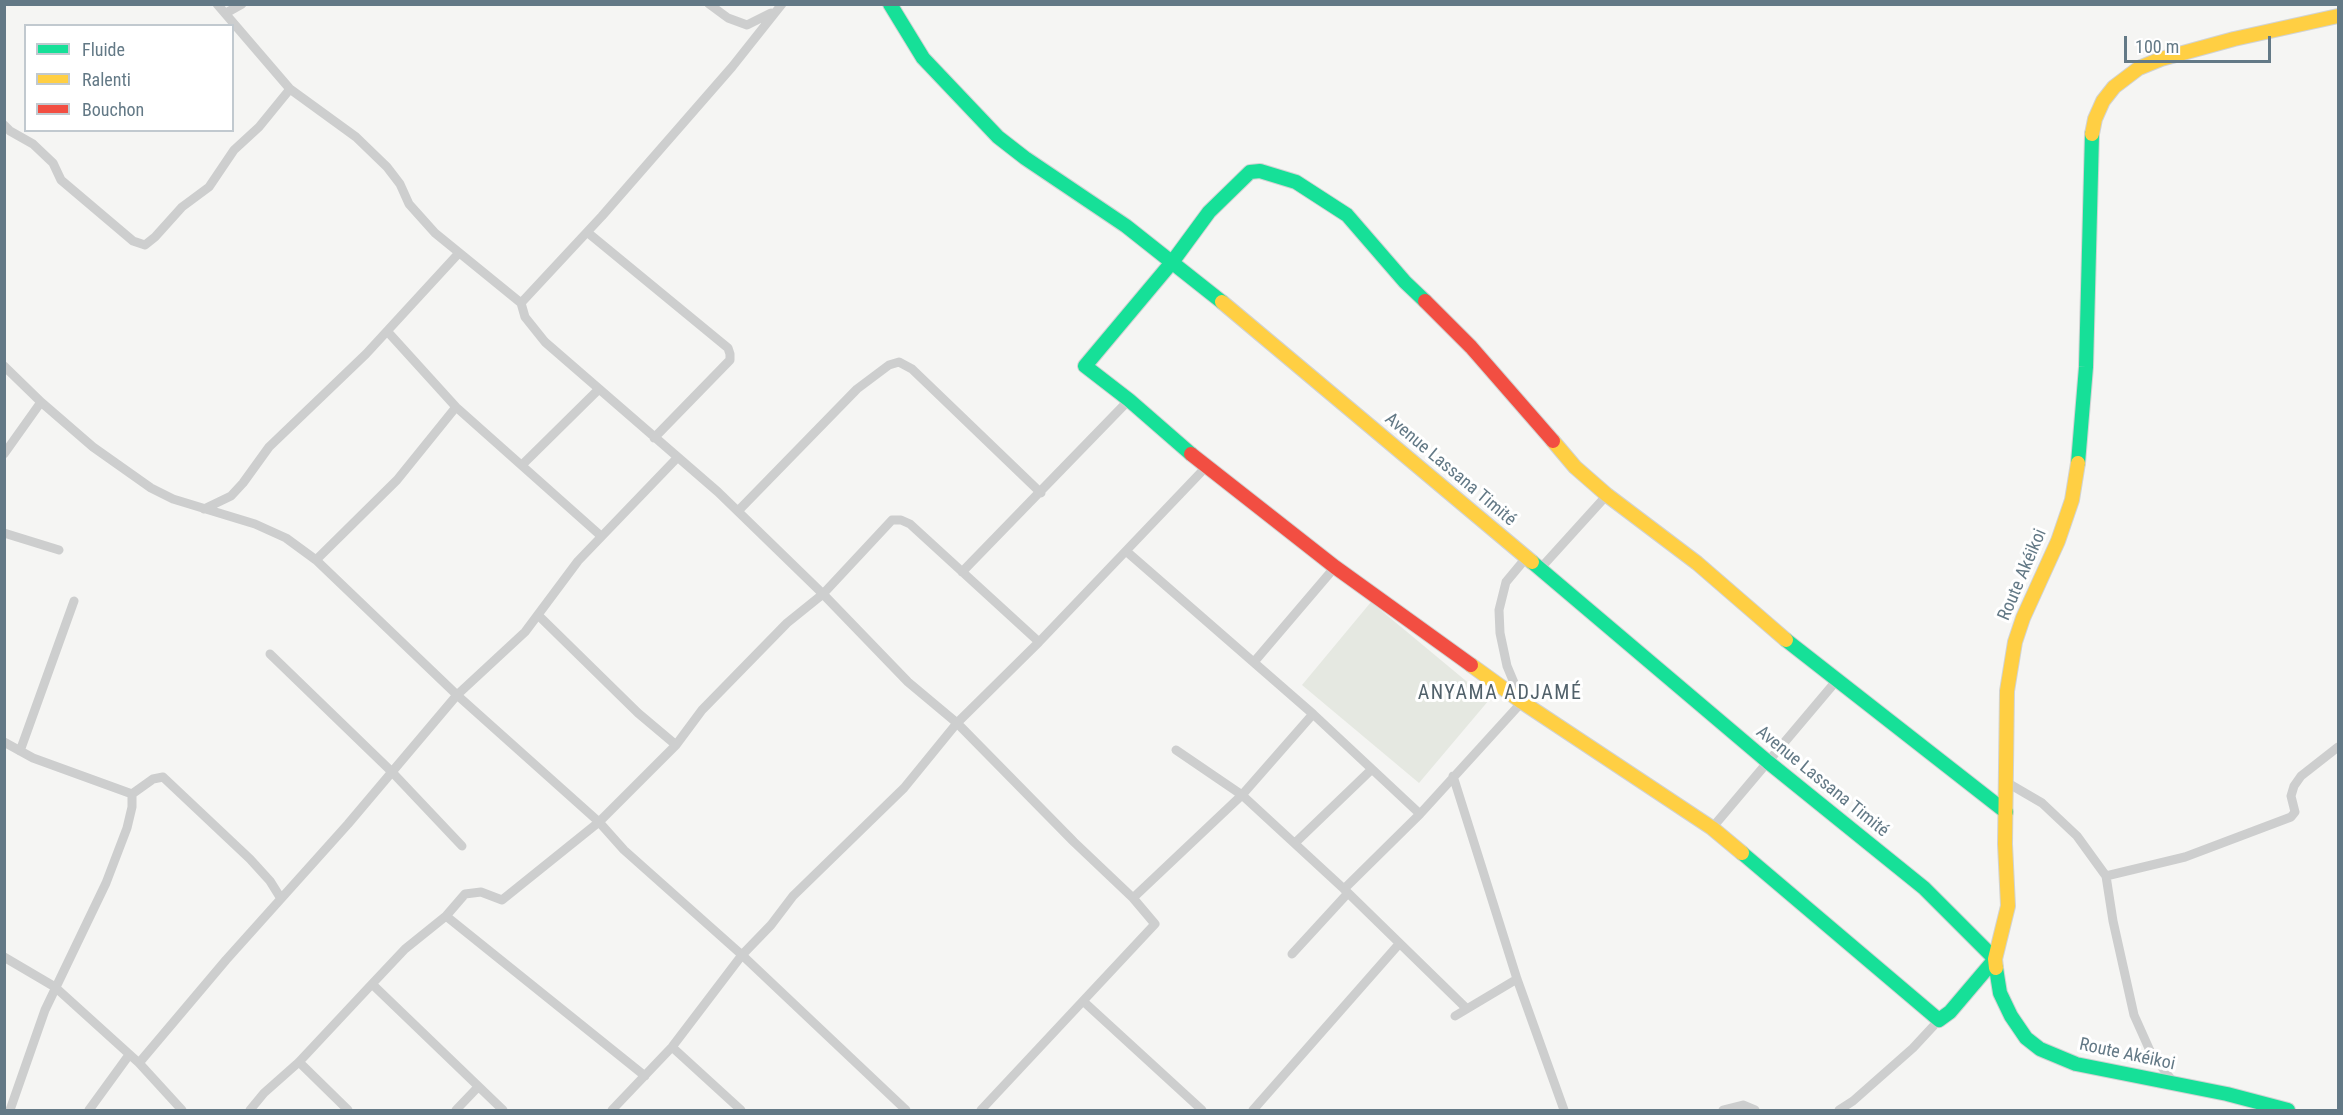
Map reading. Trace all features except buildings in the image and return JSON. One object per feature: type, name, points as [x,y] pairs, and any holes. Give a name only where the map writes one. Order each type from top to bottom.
[{"type":"street","points":[[217,4],[290,90],[356,137],[387,168],[420,218],[458,254],[520,303],[533,330],[598,390],[738,511],[908,682],[957,723],[1074,842],[1133,898],[1155,924],[981,1110]]},
{"type":"street","points":[[226,13],[242,4]]},
{"type":"street","points":[[710,4],[728,18],[747,26],[782,6]]},
{"type":"street","name":"Avenue Lassana Timité","points":[[890,4],[923,58],[998,137],[1025,159],[1090,201],[1173,261],[1328,389],[1768,762],[1923,888],[1995,959]]},
{"type":"street","points":[[520,303],[587,232],[732,67],[782,6]]},
{"type":"street","name":"Route Akéikoi","points":[[2288,1110],[2227,1094],[2076,1064],[2040,1049],[2026,1038],[2004,1005],[1995,959],[2008,906],[2007,691],[2015,642],[2023,618],[2058,541],[2072,500],[2080,450],[2086,367],[2091,140],[2095,118],[2103,101],[2114,87],[2139,68],[2161,59],[2225,41],[2338,16]]},
{"type":"street","points":[[4,124],[10,131],[33,144],[53,163],[62,180],[133,241],[145,245],[182,207],[209,187],[234,150],[259,127],[290,90]]},
{"type":"street","points":[[1939,1020],[1712,828],[1522,702],[1335,567],[1206,467],[1129,400],[1085,366],[1173,261],[1209,212],[1250,172],[1270,173],[1296,182],[1347,215],[1405,282],[1471,346],[1575,467],[1606,495],[1697,563],[1771,628],[2006,812]]},
{"type":"street","points":[[587,232],[728,348],[730,354],[730,360],[654,438]]},
{"type":"street","points":[[204,509],[231,496],[269,447],[387,331],[458,254]]},
{"type":"street","points":[[387,331],[456,407],[601,536]]},
{"type":"street","points":[[738,511],[857,389],[889,365],[899,362],[912,369],[1041,492]]},
{"type":"street","points":[[4,366],[93,447],[151,488],[173,499],[255,524],[286,538],[316,560],[457,695],[598,822],[624,850],[742,955],[906,1110]]},
{"type":"street","points":[[522,465],[598,390]]},
{"type":"street","points":[[962,572],[1129,400]]},
{"type":"street","points":[[4,454],[41,402]]},
{"type":"street","points":[[316,560],[397,480],[456,407]]},
{"type":"street","points":[[139,1063],[280,897],[348,824],[457,695],[509,648],[538,615],[578,561],[677,458]]},
{"type":"street","points":[[612,1110],[672,1047],[742,955],[771,925],[793,896],[904,788],[957,723],[1206,467]]},
{"type":"street","points":[[1539,570],[1606,495]]},
{"type":"street","points":[[250,1110],[271,1085],[299,1062],[405,949],[446,916],[465,894],[482,892],[502,900],[598,822],[676,745],[702,710],[787,624],[823,594],[892,520],[901,519],[910,524],[1038,642]]},
{"type":"street","points":[[4,533],[59,550]]},
{"type":"street","points":[[1126,551],[1313,714],[1420,814]]},
{"type":"street","points":[[1522,702],[1507,666],[1500,633],[1499,610],[1506,582],[1526,558]]},
{"type":"street","points":[[1254,662],[1335,567]]},
{"type":"street","points":[[20,751],[74,601]]},
{"type":"street","points":[[538,615],[638,713],[676,745]]},
{"type":"street","points":[[270,654],[392,772],[462,846]]},
{"type":"street","points":[[1712,828],[1837,680]]},
{"type":"street","points":[[1292,954],[1346,891],[1522,702]]},
{"type":"street","points":[[1133,898],[1242,795],[1313,714]]},
{"type":"street","points":[[4,742],[33,758],[132,794]]},
{"type":"street","points":[[2106,876],[2185,857],[2291,817],[2295,812],[2291,796],[2294,786],[2301,776],[2338,747]]},
{"type":"street","points":[[1176,750],[1242,795],[1346,891],[1466,1008]]},
{"type":"street","points":[[1295,843],[1371,770]]},
{"type":"street","points":[[1453,776],[1517,979],[1564,1110]]},
{"type":"street","points":[[132,794],[153,779],[163,777],[250,859],[270,881],[280,897]]},
{"type":"street","points":[[2006,782],[2042,803],[2077,836],[2106,876],[2113,921],[2134,1015],[2151,1053],[2174,1084]]},
{"type":"street","points":[[10,1110],[36,1032],[106,883],[127,828],[132,807],[132,794]]},
{"type":"street","points":[[446,916],[645,1076]]},
{"type":"street","points":[[1253,1110],[1399,944]]},
{"type":"street","points":[[4,957],[56,987],[139,1063],[182,1110]]},
{"type":"street","points":[[1839,1110],[1853,1101],[1913,1048],[1939,1020],[1950,1012],[1995,959]]},
{"type":"street","points":[[1455,1016],[1517,979]]},
{"type":"street","points":[[372,984],[503,1110]]},
{"type":"street","points":[[1083,1001],[1202,1110]]},
{"type":"street","points":[[672,1047],[741,1110]]},
{"type":"street","points":[[89,1110],[129,1056]]},
{"type":"street","points":[[299,1062],[348,1110]]},
{"type":"street","points":[[456,1110],[478,1087]]},
{"type":"street","points":[[1724,1110],[1743,1105],[1755,1110]]},
{"type":"shaded area","points":[[1371,602],[1489,700],[1419,783],[1302,685]]},
{"type":"traffic: fast","points":[[890,4],[923,58],[998,137],[1025,158],[1126,226],[1222,302]]},
{"type":"traffic: fast","points":[[2078,463],[2086,367],[2092,134]]},
{"type":"traffic: fast","points":[[1191,454],[1129,400],[1085,366],[1173,261],[1209,212],[1250,172],[1260,171],[1296,182],[1347,215],[1405,282],[1425,301]]},
{"type":"traffic: fast","points":[[1532,562],[1768,762],[1924,888],[1995,959]]},
{"type":"traffic: fast","points":[[1786,640],[2006,812]]},
{"type":"traffic: fast","points":[[1742,853],[1939,1020],[1950,1012],[1995,959]]},
{"type":"traffic: fast","points":[[1996,968],[2000,993],[2011,1016],[2026,1038],[2040,1049],[2076,1064],[2227,1094],[2288,1110]]},
{"type":"traffic: slow","points":[[2092,134],[2095,119],[2103,101],[2114,87],[2139,68],[2161,59],[2234,39],[2338,16]]},
{"type":"traffic: slow","points":[[1222,302],[1532,562]]},
{"type":"traffic: slow","points":[[1553,441],[1575,467],[1607,495],[1697,563],[1786,640]]},
{"type":"traffic: slow","points":[[1996,968],[1995,959],[2008,906],[2005,844],[2007,691],[2015,642],[2023,618],[2058,541],[2072,500],[2078,463]]},
{"type":"traffic: slow","points":[[1471,665],[1522,702],[1712,828],[1742,853]]},
{"type":"traffic: jam","points":[[1425,301],[1471,347],[1553,441]]},
{"type":"traffic: jam","points":[[1191,454],[1335,567],[1471,665]]},
{"type":"district","name":"ANYAMA ADJAMÉ","points":[[1500,694]]}]
